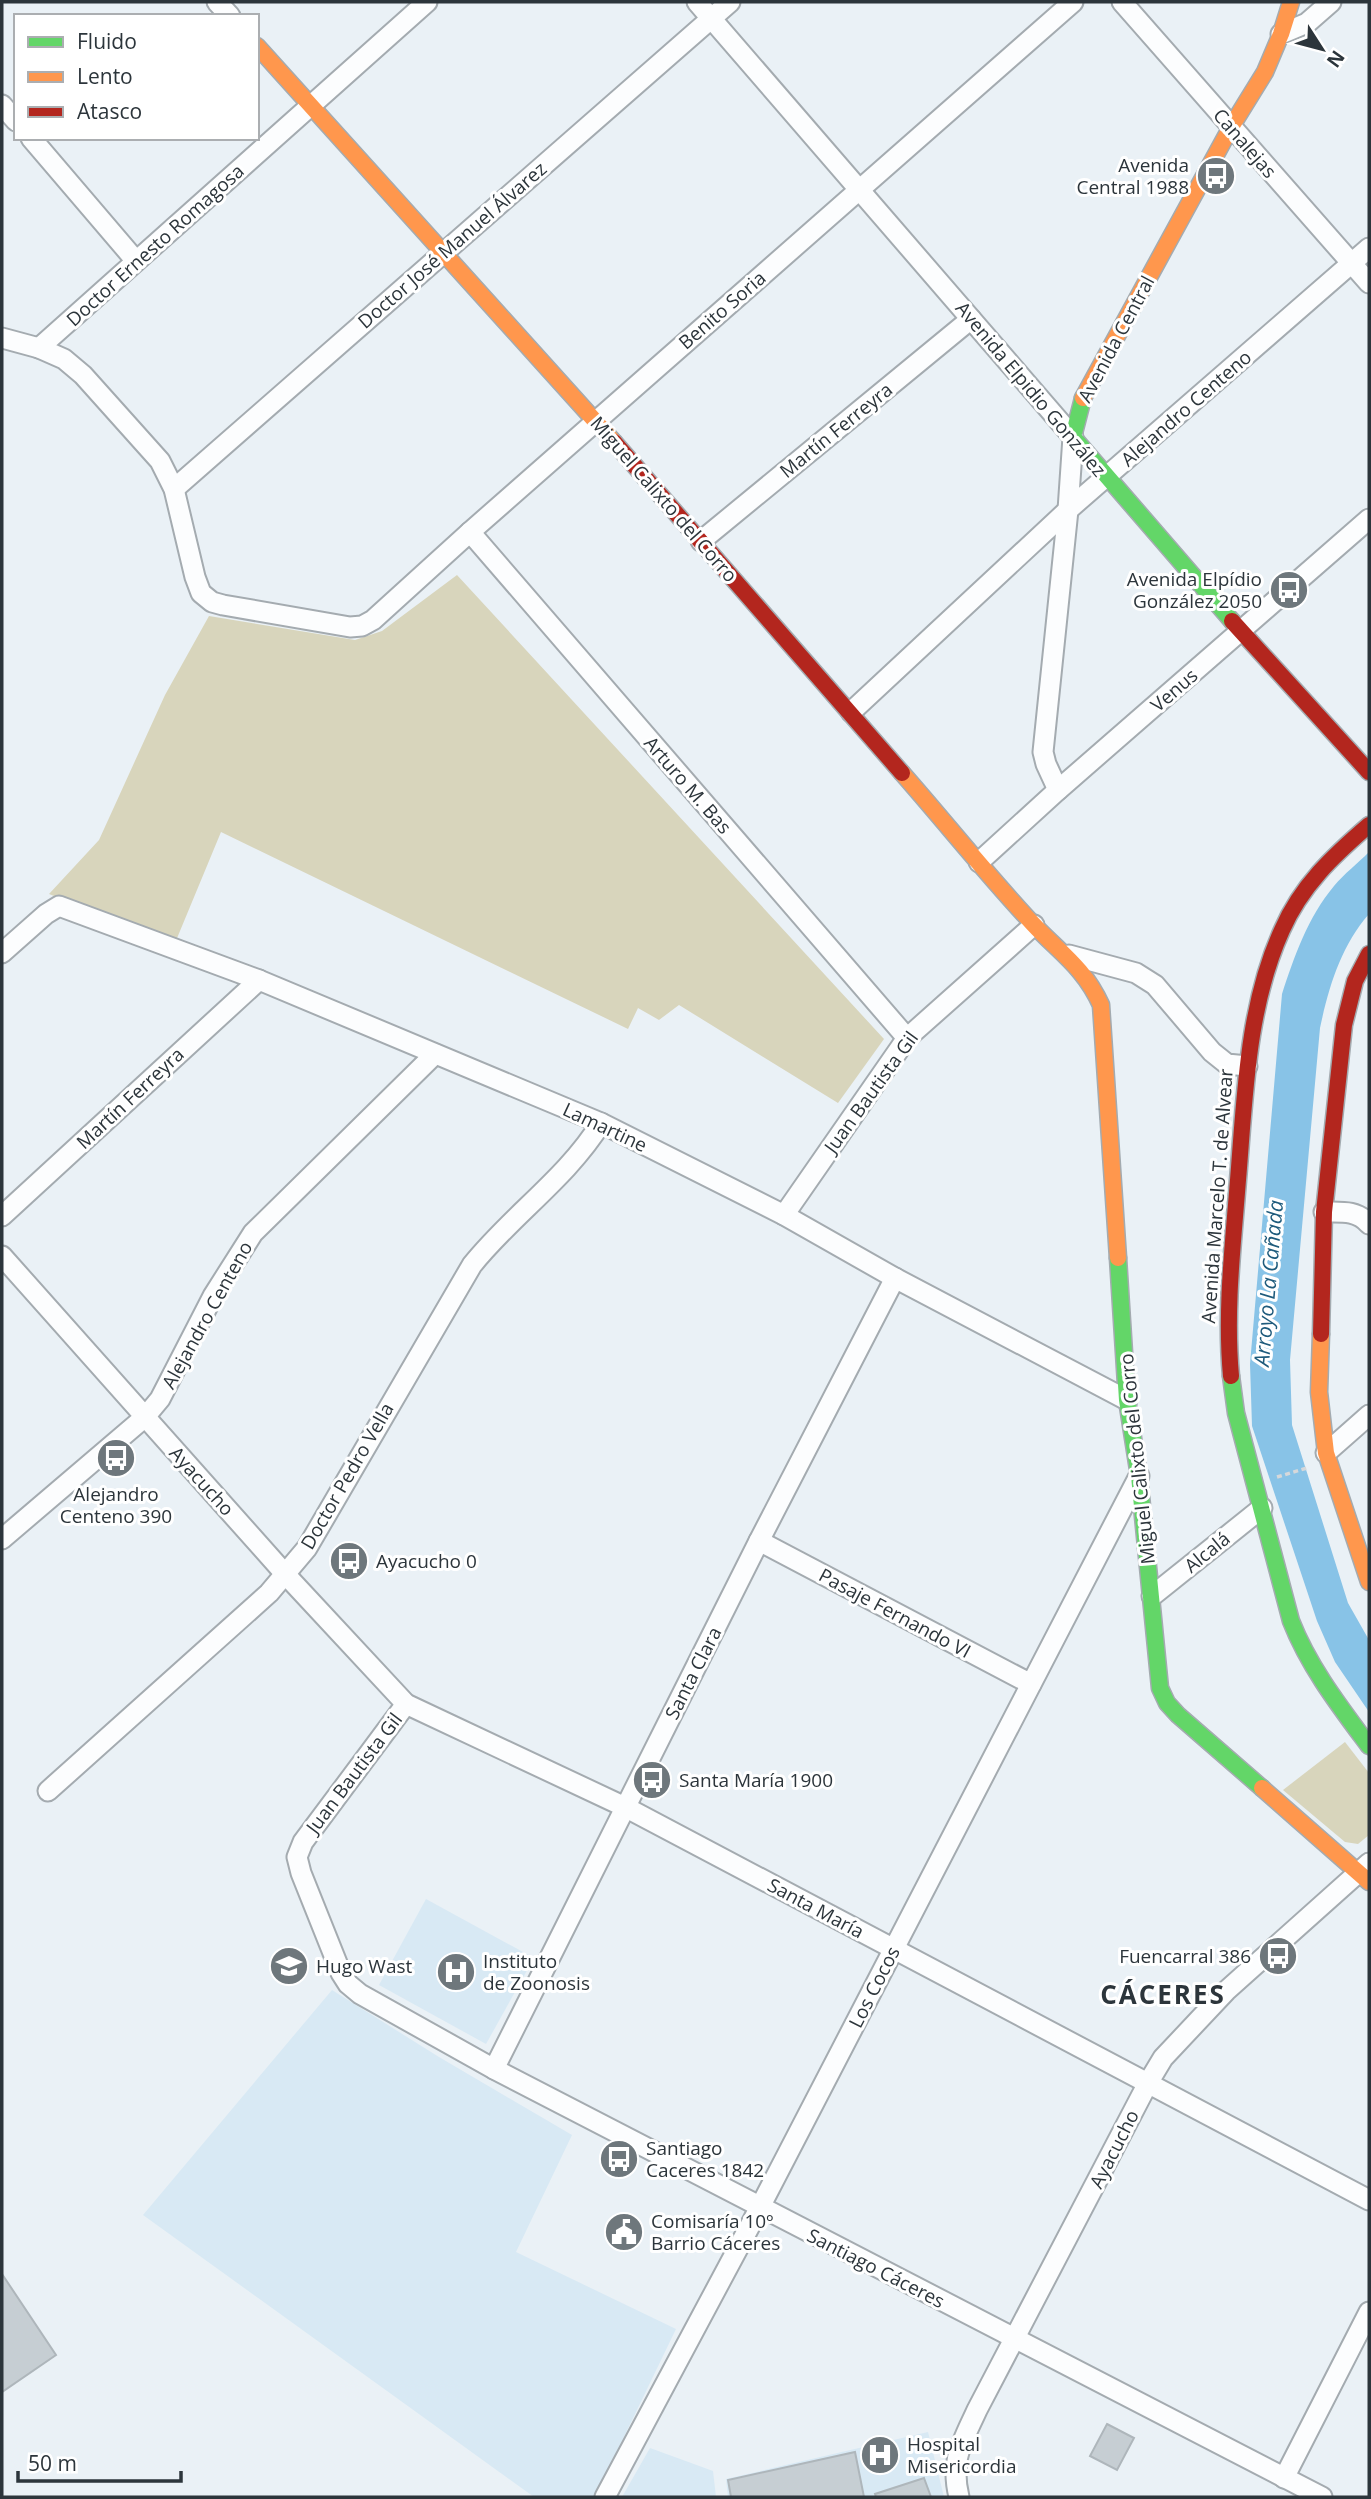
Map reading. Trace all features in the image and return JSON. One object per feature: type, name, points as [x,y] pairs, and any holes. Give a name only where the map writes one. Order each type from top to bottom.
[{"type":"main road","name":"Avenida Central","points":[[1073,437],[1087,387],[1231,127],[1265,72],[1291,2]]},
{"type":"main road","name":"Miguel Calixto del Corro","points":[[259,48],[596,421],[1034,925],[1086,974],[1101,1005],[1127,1400],[1139,1476],[1160,1688],[1167,1703],[1365,1873]]},
{"type":"main road","name":"Avenida Elpidio González","points":[[1073,437],[1241,632],[1369,772]]},
{"type":"main road","name":"Avenida Marcelo T. de Alvear","points":[[1369,825],[1333,855],[1313,877],[1296,901],[1280,932],[1266,969],[1247,1066],[1228,1325],[1232,1387],[1291,1621],[1299,1642],[1334,1699],[1369,1746]]},
{"type":"main road","points":[[1369,954],[1355,981],[1344,1025],[1324,1212],[1319,1391],[1327,1456],[1369,1582]]},
{"type":"street","name":"Doctor Ernesto Romagosa","points":[[39,348],[427,2]]},
{"type":"street","name":"Avenida Elpidio González","points":[[697,2],[1073,437]]},
{"type":"street","name":"Doctor José Manuel Álvarez","points":[[174,489],[730,2]]},
{"type":"street","name":"Benito Soria","points":[[174,489],[195,577],[201,593],[212,602],[350,627],[362,626],[373,620],[1073,2]]},
{"type":"street","name":"Canalejas","points":[[1122,2],[1369,283]]},
{"type":"street","points":[[1281,34],[1307,23],[1331,2]]},
{"type":"street","points":[[2,105],[14,119]]},
{"type":"street","points":[[33,140],[136,261]]},
{"type":"street","name":"Alejandro Centeno","points":[[851,712],[1068,510],[1369,248]]},
{"type":"street","name":"Martín Ferreyra","points":[[701,541],[971,319]]},
{"type":"street","points":[[2,338],[39,348],[64,359],[83,375],[160,461],[174,489]]},
{"type":"street","name":"Avenida Central","points":[[1058,790],[1043,751],[1073,437]]},
{"type":"street","name":"Venus","points":[[979,862],[1369,519]]},
{"type":"street","name":"Arturo M. Bas","points":[[470,532],[906,1038]]},
{"type":"street","name":"Lamartine","points":[[2,953],[59,906],[259,980],[601,1123],[784,1215],[895,1278],[1127,1400]]},
{"type":"street","name":"Juan Bautista Gil","points":[[784,1215],[906,1038],[1034,925]]},
{"type":"street","name":"Miguel Calixto del Corro","points":[[1068,955],[1136,973],[1156,985],[1212,1052],[1227,1064],[1247,1066]]},
{"type":"street","name":"Martín Ferreyra","points":[[2,1216],[259,980]]},
{"type":"street","name":"Alejandro Centeno","points":[[2,1539],[145,1417],[160,1399],[213,1297],[253,1233],[435,1054]]},
{"type":"street","name":"Doctor Pedro Vella","points":[[48,1791],[286,1575],[307,1548],[472,1265],[488,1244],[585,1149],[601,1123]]},
{"type":"street","points":[[1324,1212],[1349,1212],[1364,1218],[1369,1224]]},
{"type":"street","name":"Ayacucho","points":[[2,1256],[286,1575],[406,1704]]},
{"type":"street","name":"Santa Clara","points":[[494,2069],[759,1541],[895,1278]]},
{"type":"street","points":[[1327,1456],[1369,1415]]},
{"type":"street","name":"Los Cocos","points":[[605,2497],[760,2207],[1139,1476]]},
{"type":"street","name":"Alcalá","points":[[1152,1596],[1262,1508]]},
{"type":"street","name":"Pasaje Fernando VI","points":[[759,1541],[1031,1684]]},
{"type":"street","name":"Juan Bautista Gil","points":[[303,1842],[406,1704]]},
{"type":"street","name":"Santa María","points":[[406,1704],[625,1807],[1369,2200]]},
{"type":"street","name":"Santiago Cáceres","points":[[303,1842],[297,1857],[300,1873],[341,1973],[348,1984],[360,1994],[494,2069],[1322,2497]]},
{"type":"street","name":"Ayacucho","points":[[959,2497],[955,2476],[956,2456],[977,2410],[1163,2058],[1226,1991],[1365,1873]]},
{"type":"street","points":[[1284,2478],[1369,2312]]},
{"type":"path","points":[[1255,1485],[1327,1456]]},
{"type":"shaded area","points":[[457,575],[884,1039],[838,1103],[679,1005],[659,1020],[638,1008],[628,1029],[221,832],[175,943],[49,894],[99,840],[165,695],[209,616],[355,640],[382,631]]},
{"type":"shaded area","points":[[1345,1742],[1369,1773],[1369,1835],[1358,1844],[1345,1842],[1283,1790]]},
{"type":"shaded area","name":"Instituto de Zoonosis","points":[[426,1899],[534,1958],[486,2044],[379,1985]]},
{"type":"shaded area","points":[[332,1990],[572,2135],[516,2252],[676,2329],[595,2497],[534,2497],[143,2215]]},
{"type":"shaded area","name":"Hospital Misericordia","points":[[928,2432],[944,2497],[728,2497],[726,2479]]},
{"type":"shaded area","points":[[650,2448],[713,2471],[716,2497],[622,2497]]},
{"type":"water","name":"Arroyo La Cañada","points":[[1369,852],[1369,914],[1351,939],[1337,967],[1320,1028],[1290,1360],[1292,1425],[1348,1603],[1369,1640],[1369,1712],[1335,1662],[1317,1621],[1252,1426],[1250,1364],[1282,994],[1309,924],[1338,882]]},
{"type":"building","points":[[2,2274],[56,2355],[2,2392]]},
{"type":"building","points":[[1107,2424],[1134,2438],[1117,2470],[1090,2456]]},
{"type":"building","points":[[855,2452],[864,2497],[731,2497],[728,2480]]},
{"type":"building","points":[[924,2478],[931,2497],[876,2497],[875,2494]]},
{"type":"traffic: fast","points":[[1083,398],[1073,437],[1232,621]]},
{"type":"traffic: fast","points":[[1118,1258],[1127,1400],[1139,1476],[1160,1688],[1167,1703],[1178,1715],[1262,1788]]},
{"type":"traffic: fast","points":[[1231,1376],[1236,1413],[1291,1621],[1316,1670],[1369,1746]]},
{"type":"traffic: slow","points":[[1083,398],[1231,127],[1265,72],[1291,2]]},
{"type":"traffic: slow","points":[[259,48],[614,442]]},
{"type":"traffic: slow","points":[[902,773],[1016,905],[1079,970],[1101,1005],[1118,1258]]},
{"type":"traffic: slow","points":[[1321,1334],[1319,1392],[1326,1453],[1369,1582]]},
{"type":"traffic: slow","points":[[1262,1788],[1369,1882]]},
{"type":"traffic: jam","points":[[614,442],[902,773]]},
{"type":"traffic: jam","points":[[1232,621],[1369,772]]},
{"type":"traffic: jam","points":[[1231,1376],[1229,1302],[1232,1253],[1246,1084],[1261,990],[1282,930],[1299,899],[1331,860],[1369,825]]},
{"type":"traffic: jam","points":[[1321,1334],[1324,1212],[1344,1025],[1355,981],[1369,954]]},
{"type":"place","name":"Avenida Central 1988","points":[[1216,176]]},
{"type":"place","name":"Avenida Elpídio González 2050","points":[[1289,590]]},
{"type":"place","name":"Alejandro Centeno 390","points":[[116,1458]]},
{"type":"place","name":"Ayacucho 0","points":[[349,1561]]},
{"type":"place","name":"Santa María 1900","points":[[652,1780]]},
{"type":"place","name":"Fuencarral 386","points":[[1278,1956]]},
{"type":"place","name":"Hugo Wast","points":[[289,1966]]},
{"type":"place","name":"Instituto de Zoonosis","points":[[456,1972]]},
{"type":"place","name":"Santiago Caceres 1842","points":[[619,2159]]},
{"type":"place","name":"Comisaría 10º Barrio Cáceres","points":[[624,2232]]},
{"type":"place","name":"Hospital Misericordia","points":[[880,2455]]},
{"type":"district","name":"CÁCERES","points":[[1163,1994]]}]
